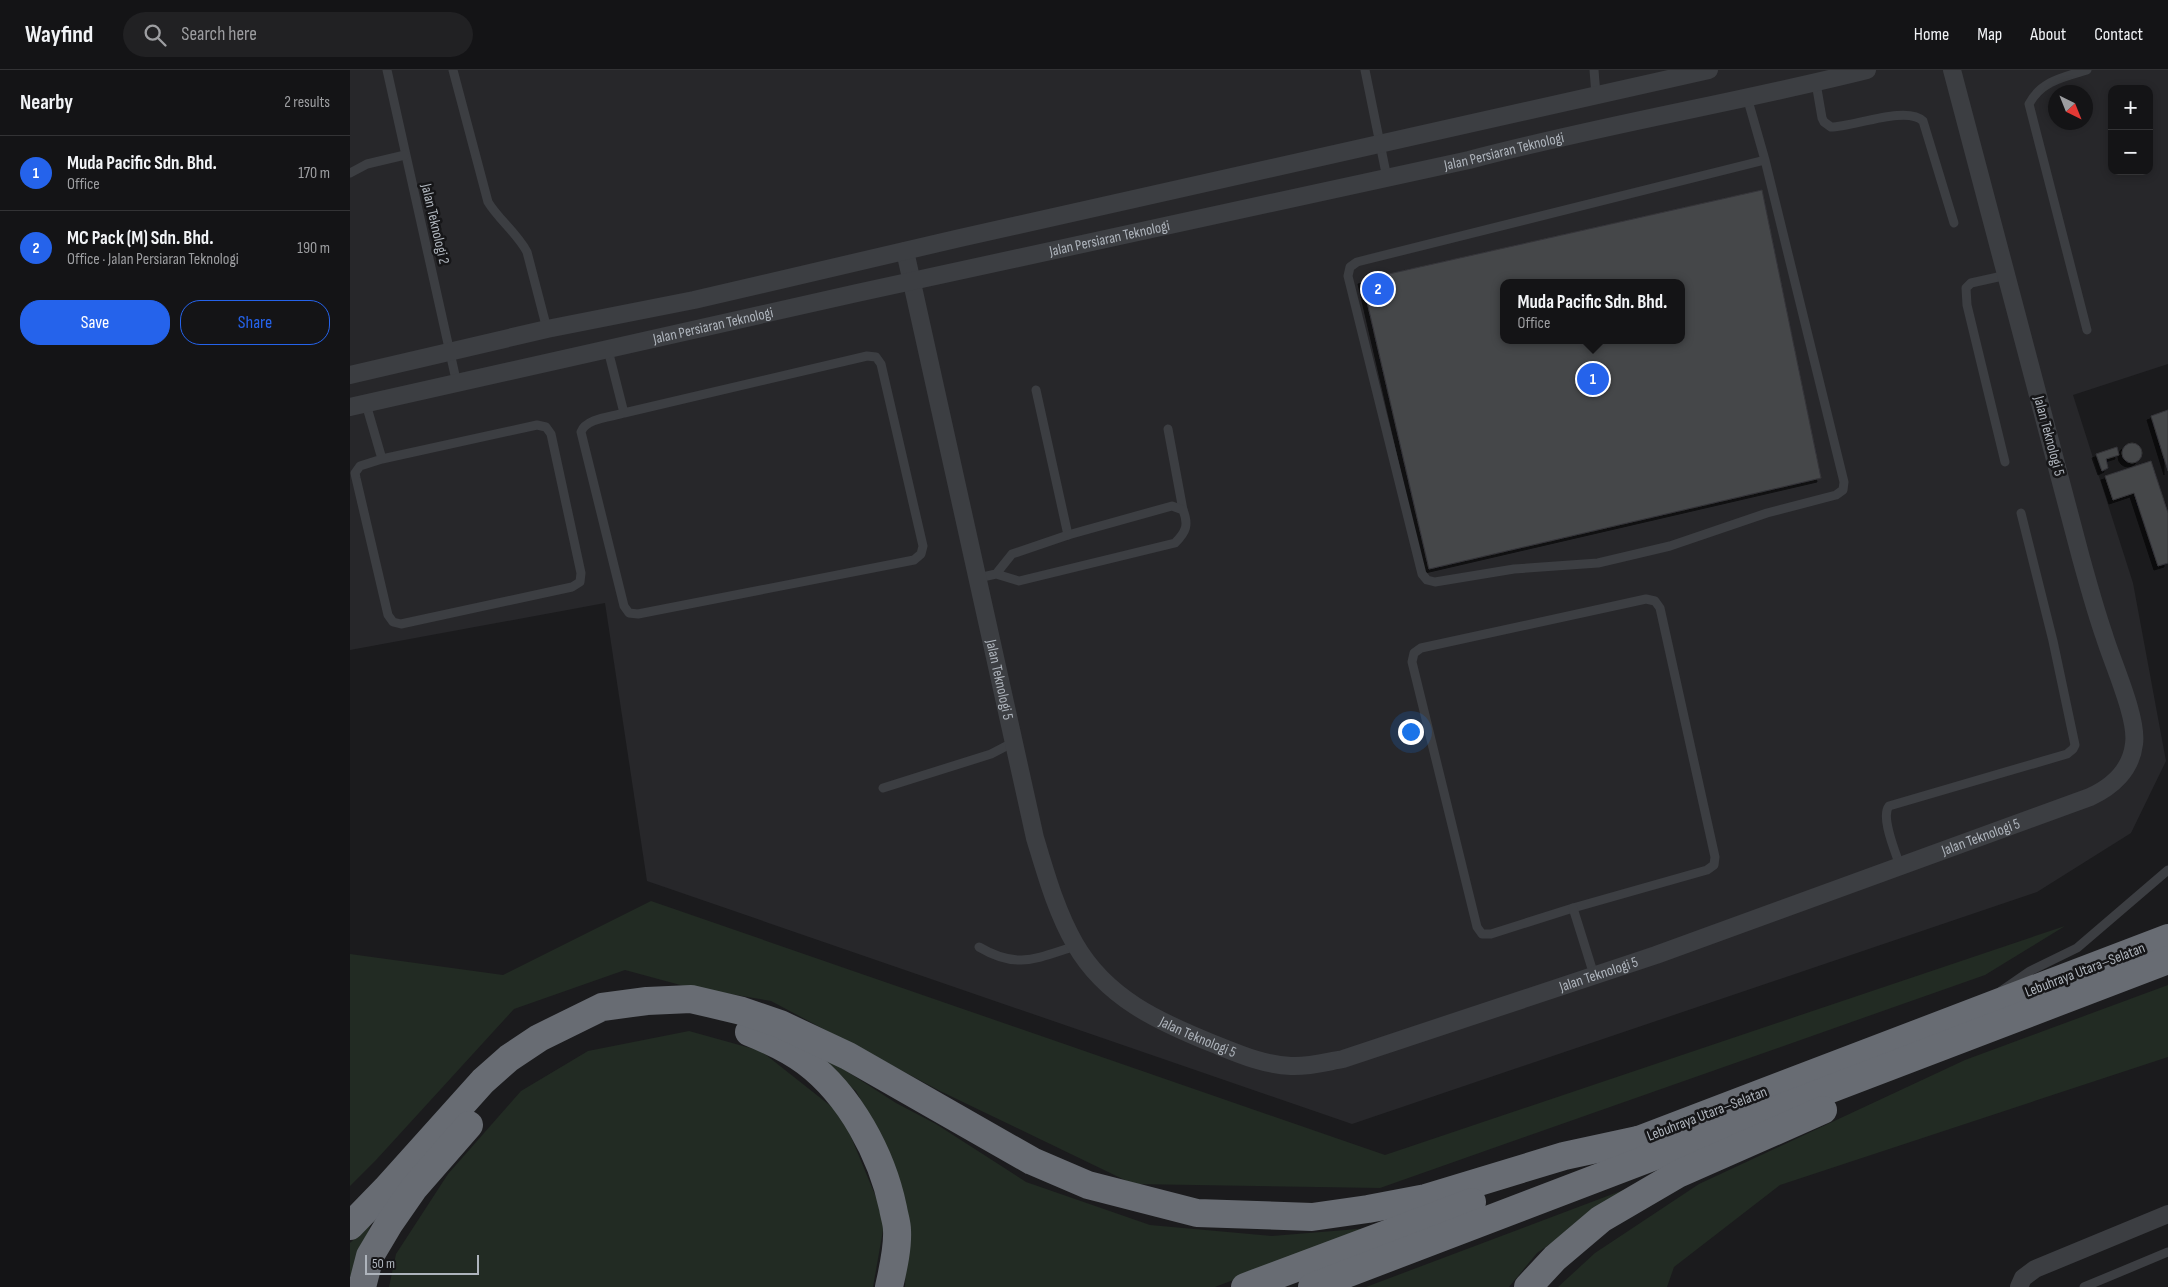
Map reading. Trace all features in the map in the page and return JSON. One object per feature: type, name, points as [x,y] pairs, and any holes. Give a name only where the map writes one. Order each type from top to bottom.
[{"type":"highway","name":"Lebuhraya Utara–Selatan","points":[[1244,1287],[1638,1140],[2168,938]]},
{"type":"highway","name":"Lebuhraya Utara–Selatan","points":[[1312,1287],[2168,960]]},
{"type":"highway","points":[[1528,1287],[1555,1258],[1601,1219],[1678,1174],[1913,1071],[2010,1032],[2079,993]]},
{"type":"highway","points":[[350,1226],[484,1081],[509,1058],[539,1038],[602,1007],[647,1001],[691,999],[742,1011],[780,1024],[848,1056],[1032,1161],[1088,1185],[1197,1212],[1247,1216],[1312,1217],[1368,1209],[1426,1198],[1564,1156],[1638,1140]]},
{"type":"highway","points":[[362,1287],[370,1256],[414,1188],[494,1096],[530,1063],[568,1042],[606,1025],[652,1018],[695,1016],[736,1027],[783,1047],[807,1062],[834,1090],[855,1118],[875,1151],[889,1189],[897,1230],[889,1287]]},
{"type":"street","name":"Jalan Persiaran Teknologi","points":[[350,375],[547,329],[694,300],[905,250],[1709,70]]},
{"type":"street","name":"Jalan Persiaran Teknologi","points":[[358,406],[912,281],[1387,178],[1568,135],[1816,83],[1867,70]]},
{"type":"street","name":"Jalan Teknologi 5","points":[[905,250],[987,576],[1014,742],[1035,838],[1048,884],[1076,946],[1110,988],[1127,1002],[1171,1027],[1244,1057],[1265,1063],[1292,1066],[1343,1059],[1594,976],[2090,797],[2106,790],[2130,762],[2135,728],[2103,633],[2084,566],[1952,70]]},
{"type":"street","points":[[2020,1287],[2023,1278],[2035,1269],[2168,1214]]},
{"type":"lane","name":"Jalan Teknologi 2","points":[[388,70],[457,384]]},
{"type":"lane","points":[[453,70],[488,202],[496,214],[522,243],[527,252],[547,329]]},
{"type":"lane","points":[[1365,70],[1387,178]]},
{"type":"lane","points":[[1594,70],[1596,95]]},
{"type":"lane","points":[[2086,330],[2029,104],[2034,94],[2044,85],[2087,70]]},
{"type":"lane","points":[[1816,83],[1822,118],[1831,127],[1902,115],[1916,116],[1924,121],[1954,223]]},
{"type":"lane","points":[[1746,98],[1765,160],[1844,482],[1843,490],[1836,495],[1767,513],[1670,546],[1598,563],[1514,569],[1435,582],[1427,580],[1422,574],[1348,276],[1350,267],[1357,262],[1765,160]]},
{"type":"lane","points":[[350,173],[367,164],[405,154]]},
{"type":"lane","points":[[2005,462],[1967,305],[1966,288],[1971,283],[2007,275]]},
{"type":"lane","points":[[608,350],[624,413]]},
{"type":"lane","points":[[867,356],[876,357],[881,364],[919,526],[923,546],[921,554],[914,560],[638,614],[629,613],[624,606],[581,432],[590,423],[624,413],[867,356]]},
{"type":"lane","points":[[1036,390],[1068,535]]},
{"type":"lane","points":[[358,406],[382,459]]},
{"type":"lane","points":[[537,425],[546,427],[549,430],[553,443],[581,573],[580,582],[577,585],[563,589],[401,624],[393,622],[388,615],[355,473],[360,466],[382,459],[537,425]]},
{"type":"lane","points":[[987,576],[1019,581],[1176,544],[1185,533],[1187,520],[1183,510],[1168,429]]},
{"type":"lane","points":[[987,576],[1012,554],[1068,535],[1172,506],[1183,510]]},
{"type":"lane","points":[[1900,866],[1885,818],[1886,810],[1889,806],[2067,754],[2073,749],[2074,740],[2053,641],[2021,513]]},
{"type":"lane","points":[[1651,599],[1660,608],[1715,861],[1711,868],[1707,870],[1573,908],[1491,934],[1482,934],[1479,931],[1412,658],[1414,653],[1421,648],[1651,599]]},
{"type":"lane","points":[[883,788],[991,754],[1014,742]]},
{"type":"lane","points":[[1979,1010],[2012,982],[2077,948],[2167,871]]},
{"type":"lane","points":[[1573,908],[1594,976]]},
{"type":"lane","points":[[979,947],[993,955],[1015,961],[1031,959],[1076,946]]},
{"type":"lane","points":[[2084,1287],[2168,1252]]},
{"type":"shaded area","points":[[350,70],[2168,70],[2168,364],[2073,395],[2133,583],[2166,761],[2131,833],[2037,892],[1352,1124],[647,881],[605,603],[350,650]]},
{"type":"shaded area","points":[[651,901],[1385,1155],[2065,926],[1985,975],[1380,1188],[1133,1184],[940,1091],[771,1001],[684,986],[625,970],[514,1009],[350,1186],[350,954],[503,975]]},
{"type":"shaded area","points":[[2168,985],[2168,1057],[1780,1185],[1674,1267],[1667,1287],[1558,1287],[1595,1253],[1699,1184],[1965,1060]]},
{"type":"shaded area","points":[[689,1031],[761,1051],[842,1115],[885,1219],[873,1287],[389,1287],[396,1254],[448,1174],[521,1091],[588,1051]]},
{"type":"shaded area","points":[[809,1047],[896,1103],[936,1124],[1026,1182],[1150,1225],[1272,1236],[1370,1228],[1215,1287],[905,1287],[907,1215],[887,1148],[856,1091],[805,1050]]},
{"type":"shaded area","points":[[1634,1186],[1537,1253],[1509,1287],[1366,1287]]},
{"type":"shaded area","points":[[371,1224],[350,1277],[350,1243]]},
{"type":"building","points":[[1762,190],[1821,478],[1429,569],[1362,280]]},
{"type":"building","points":[[2168,410],[2168,471],[2151,416]]},
{"type":"building","points":[[2132,443],[2139,446],[2142,453],[2139,460],[2132,463],[2125,460],[2122,453],[2125,446]]},
{"type":"building","points":[[2117,447],[2119,455],[2106,459],[2108,468],[2102,471],[2096,454]]},
{"type":"building","points":[[2151,461],[2168,513],[2168,563],[2158,566],[2134,493],[2113,500],[2105,476]]},
{"type":"place","name":"MC Pack (M) Sdn. Bhd.","points":[[1378,289]]},
{"type":"place","name":"Muda Pacific Sdn. Bhd.","points":[[1593,379]]}]
